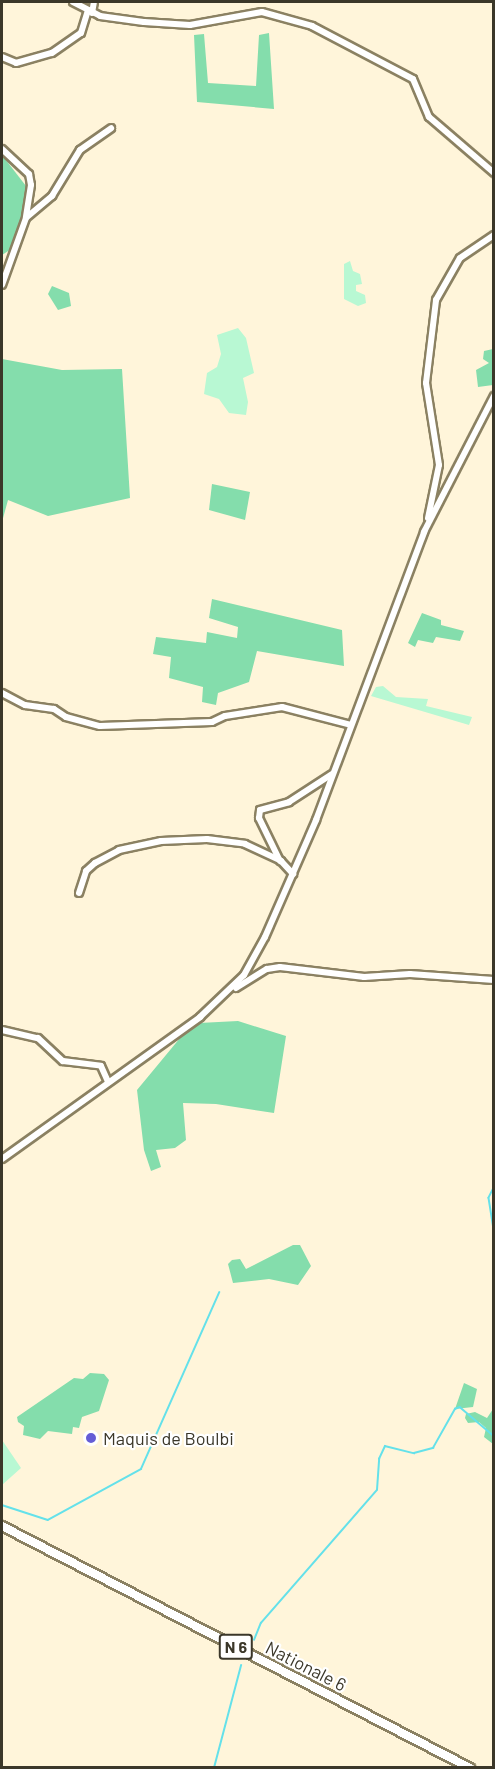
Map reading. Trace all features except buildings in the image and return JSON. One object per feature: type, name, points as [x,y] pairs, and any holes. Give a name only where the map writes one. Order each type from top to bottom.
[{"type":"main road","name":"Nationale 6","points":[[2,1526],[470,1767]]},
{"type":"street","points":[[73,2],[90,12],[190,25],[262,12],[312,26],[413,79],[429,117],[494,173]]},
{"type":"street","points":[[2,57],[16,63],[52,53],[81,33],[94,2]]},
{"type":"street","points":[[26,218],[52,196],[80,150],[111,128]]},
{"type":"street","points":[[2,149],[29,174],[26,218],[2,285]]},
{"type":"street","points":[[429,522],[439,465],[426,383],[436,300],[460,258],[494,235]]},
{"type":"street","points":[[230,992],[265,937],[293,874],[334,773],[429,522],[494,396]]},
{"type":"street","points":[[2,693],[25,705],[54,709],[66,717],[100,726],[212,722],[228,715],[282,707],[351,725]]},
{"type":"street","points":[[293,874],[280,861],[259,818],[260,810],[289,802],[334,773]]},
{"type":"street","points":[[79,892],[86,871],[95,863],[119,850],[160,841],[207,839],[245,844],[280,861]]},
{"type":"street","points":[[2,1159],[230,992],[267,969],[280,967],[364,978],[410,974],[494,980]]},
{"type":"street","points":[[2,1030],[38,1038],[63,1061],[101,1066],[108,1082]]},
{"type":"green space","points":[[269,33],[274,109],[197,102],[194,35],[204,34],[208,83],[256,86],[259,35]]},
{"type":"green space","points":[[2,155],[26,186],[16,246],[2,255]]},
{"type":"green space","points":[[350,261],[353,271],[360,274],[362,284],[356,285],[356,291],[365,295],[366,303],[358,306],[344,299],[344,264]]},
{"type":"green space","points":[[52,286],[69,293],[71,306],[58,310],[48,294]]},
{"type":"green space","points":[[238,328],[246,338],[254,373],[243,378],[248,402],[246,415],[229,413],[219,399],[204,394],[207,373],[217,367],[221,354],[217,335]]},
{"type":"green space","points":[[493,349],[493,385],[478,387],[476,370],[489,363],[483,359],[484,351]]},
{"type":"green space","points":[[2,359],[62,370],[122,369],[130,498],[48,516],[8,500],[2,522]]},
{"type":"green space","points":[[212,484],[250,492],[245,520],[209,510]]},
{"type":"green space","points":[[212,599],[342,630],[344,666],[257,651],[249,682],[218,693],[216,705],[202,702],[203,687],[169,678],[171,657],[153,654],[156,637],[206,643],[207,632],[237,638],[238,627],[209,618]]},
{"type":"green space","points":[[422,613],[441,620],[441,625],[464,631],[460,641],[436,637],[433,643],[418,640],[415,647],[408,643]]},
{"type":"green space","points":[[383,686],[396,697],[428,699],[426,706],[472,717],[469,725],[371,696],[376,687]]},
{"type":"green space","points":[[238,1021],[286,1036],[274,1113],[216,1104],[183,1103],[186,1140],[175,1148],[156,1150],[161,1167],[151,1171],[144,1150],[137,1090],[185,1032],[199,1023]]},
{"type":"green space","points":[[293,1245],[300,1245],[311,1266],[298,1285],[269,1279],[233,1283],[228,1264],[232,1260],[240,1259],[246,1269]]},
{"type":"green space","points":[[90,1373],[104,1374],[109,1380],[99,1411],[82,1417],[79,1428],[73,1427],[72,1434],[48,1431],[40,1439],[23,1435],[24,1426],[18,1422],[17,1417],[74,1378],[83,1379]]},
{"type":"green space","points":[[464,1383],[477,1389],[473,1407],[455,1409]]},
{"type":"green space","points":[[493,1409],[493,1444],[484,1437],[486,1428],[479,1422],[468,1423],[465,1418],[466,1414],[475,1412],[487,1418]]},
{"type":"green space","points":[[2,1440],[21,1468],[2,1485]]},
{"type":"waterway","points":[[494,1188],[489,1198],[494,1230]]},
{"type":"waterway","points":[[2,1505],[48,1520],[141,1469],[219,1293]]},
{"type":"waterway","points":[[254,1640],[261,1623],[377,1490],[379,1459],[385,1446],[414,1453],[433,1448],[455,1409],[460,1407],[494,1436]]},
{"type":"waterway","points":[[214,1768],[241,1666]]},
{"type":"place","name":"Maquis de Boulbi","points":[[91,1438]]}]
